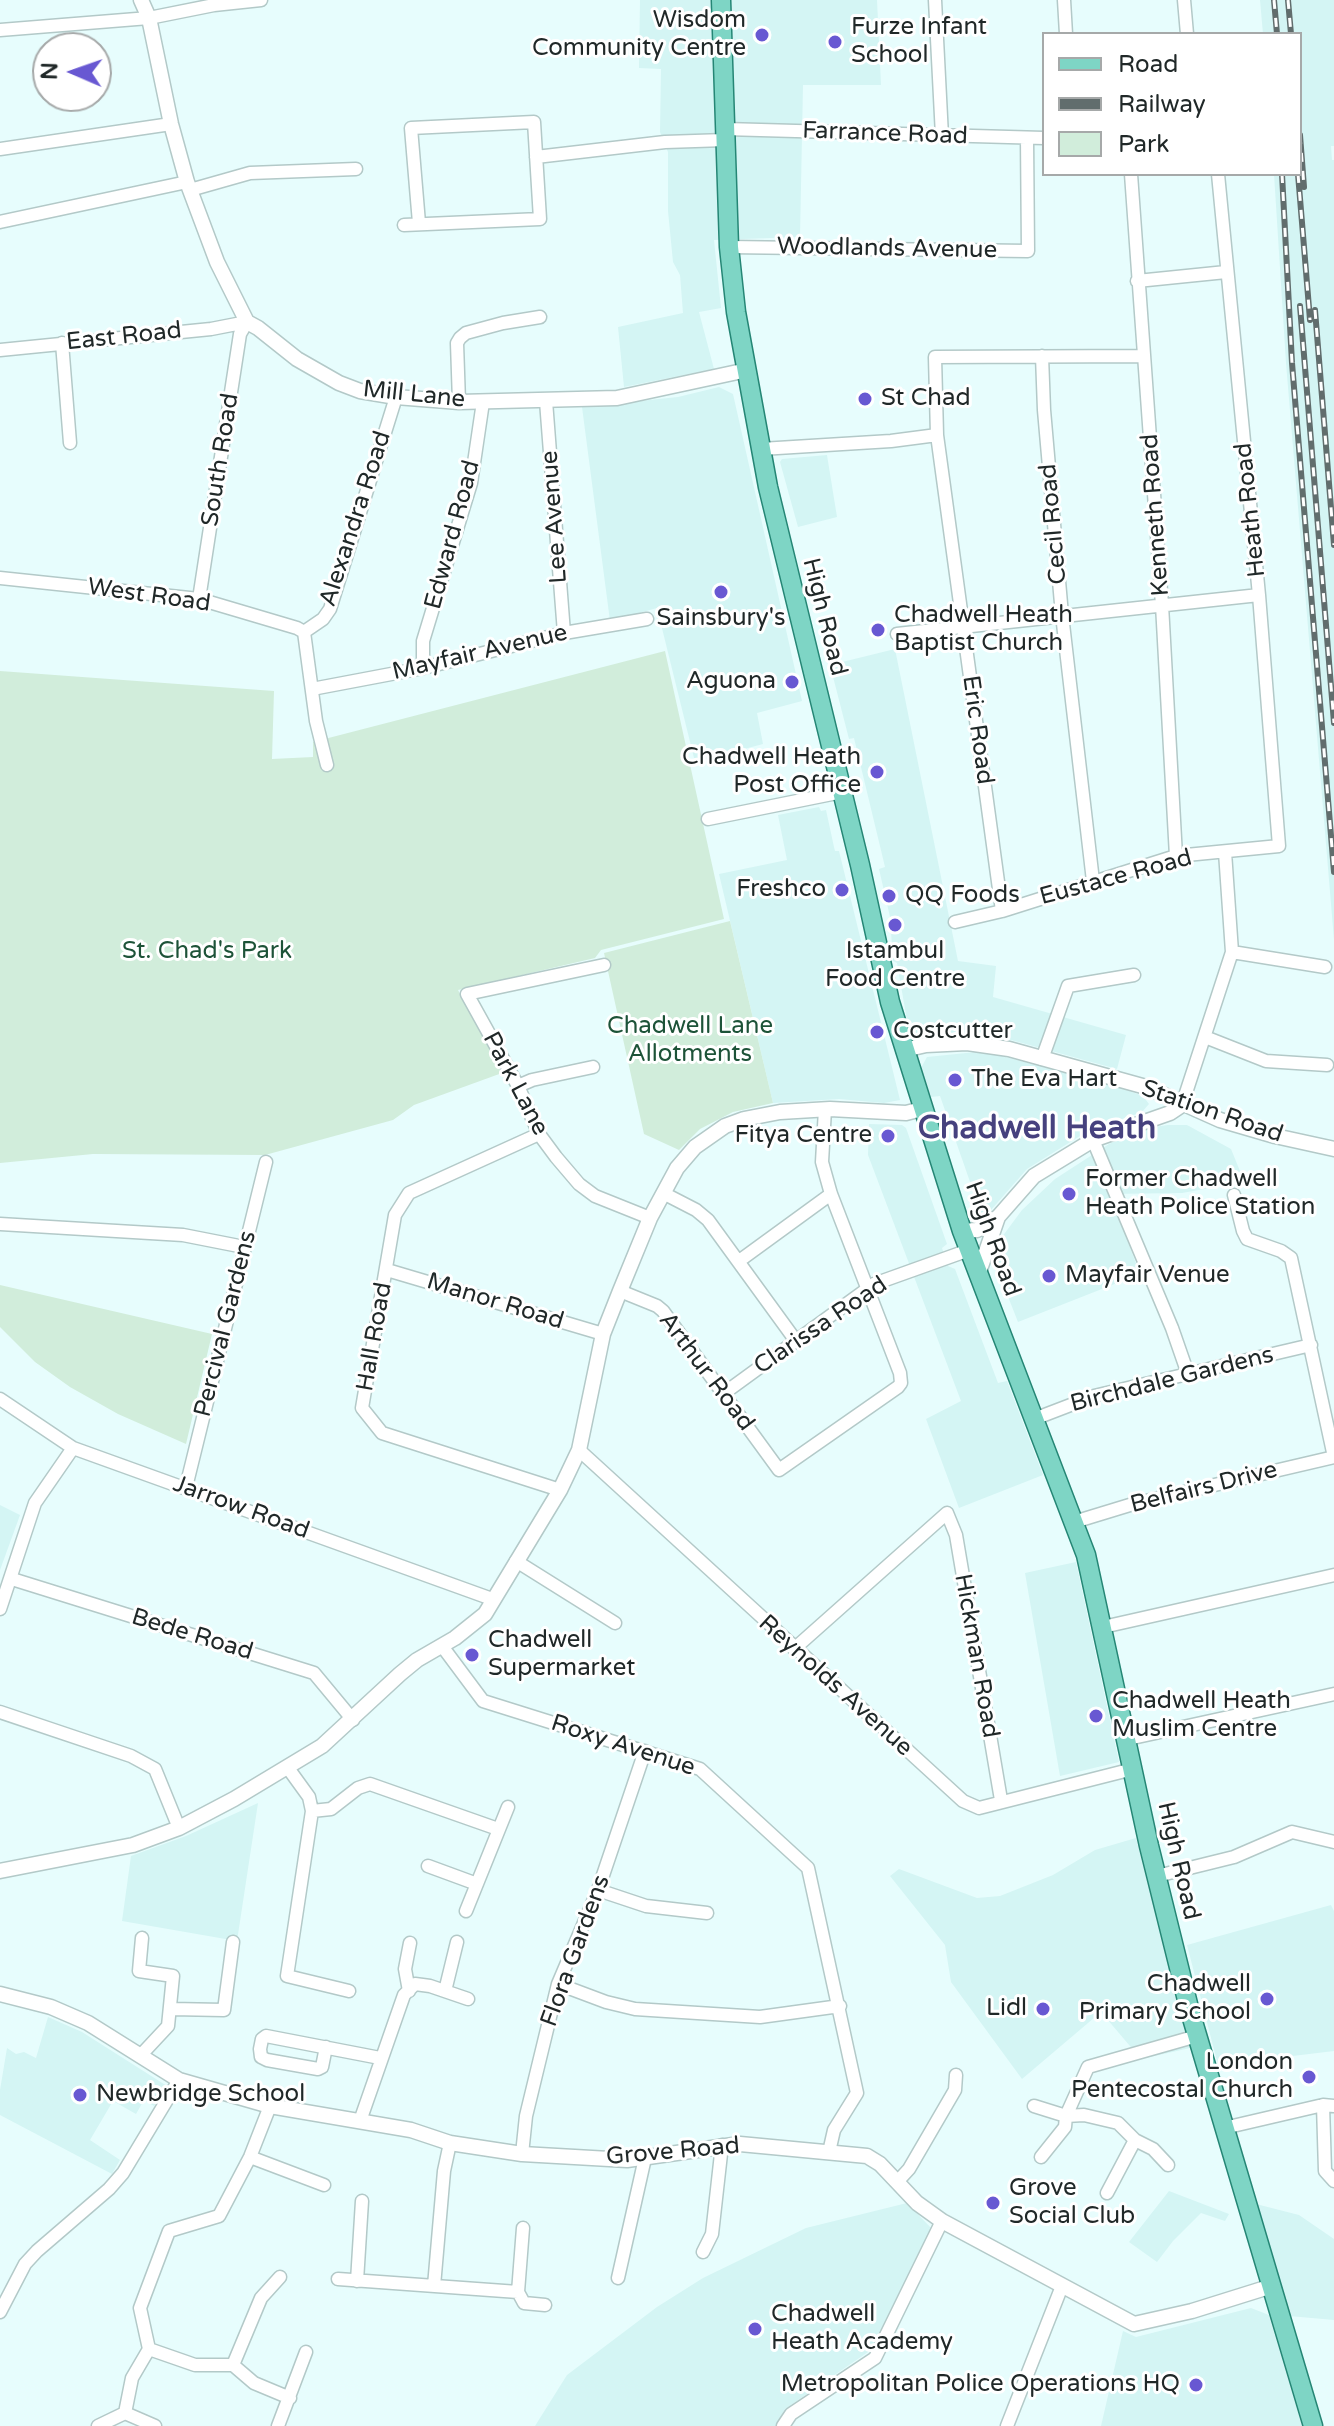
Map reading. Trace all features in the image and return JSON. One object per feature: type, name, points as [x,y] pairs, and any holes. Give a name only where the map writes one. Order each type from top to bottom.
[{"type":"main road","name":"High Road","points":[[721,0],[729,247],[736,312],[761,449],[797,612],[890,1002],[962,1231],[1086,1555],[1157,1876],[1197,2036],[1313,2426]]},
{"type":"street","name":"Mill Lane","points":[[141,0],[149,18],[171,124],[189,186],[217,262],[247,322],[297,359],[360,391],[459,402],[617,398],[747,370]]},
{"type":"street","points":[[0,30],[149,18],[214,5],[261,0]]},
{"type":"street","points":[[935,0],[942,136]]},
{"type":"street","points":[[1064,0],[1066,32]]},
{"type":"street","points":[[1184,0],[1187,32]]},
{"type":"street","points":[[404,225],[540,219],[534,122],[411,128],[419,223]]},
{"type":"street","points":[[0,149],[171,124]]},
{"type":"street","name":"Farrance Road","points":[[536,157],[725,134],[1042,138]]},
{"type":"street","name":"Woodlands Avenue","points":[[729,247],[1028,251],[1027,138]]},
{"type":"street","points":[[0,222],[250,173],[356,169]]},
{"type":"street","name":"Kenneth Road","points":[[1131,176],[1162,605],[1176,856]]},
{"type":"street","name":"Heath Road","points":[[1218,176],[1259,595],[1279,846]]},
{"type":"street","points":[[1137,281],[1226,272]]},
{"type":"street","points":[[459,402],[457,343],[460,338],[466,333],[503,323],[540,317]]},
{"type":"street","name":"East Road","points":[[0,350],[211,329],[247,322]]},
{"type":"street","name":"South Road","points":[[199,599],[240,334],[247,322]]},
{"type":"street","points":[[62,343],[70,443]]},
{"type":"street","points":[[1042,356],[1144,356]]},
{"type":"street","name":"Eric Road","points":[[1002,911],[937,435],[935,357],[1042,356]]},
{"type":"street","name":"Cecil Road","points":[[1042,356],[1062,615],[1093,881]]},
{"type":"street","name":"Alexandra Road","points":[[304,632],[323,619],[330,609],[396,397]]},
{"type":"street","name":"Lee Avenue","points":[[546,401],[564,633]]},
{"type":"street","name":"Edward Road","points":[[423,668],[423,641],[471,483],[483,402]]},
{"type":"street","points":[[761,449],[937,435]]},
{"type":"street","name":"West Road","points":[[0,578],[199,599],[304,632]]},
{"type":"street","points":[[897,634],[1259,595]]},
{"type":"street","name":"Mayfair Avenue","points":[[312,689],[423,668],[564,633],[647,619]]},
{"type":"street","points":[[304,632],[316,721],[327,765]]},
{"type":"street","points":[[708,819],[842,792]]},
{"type":"street","name":"Eustace Road","points":[[955,922],[1002,911],[1176,856],[1279,846]]},
{"type":"street","points":[[962,1231],[977,1230],[998,1217],[1034,1176],[1093,1140],[1153,1119],[1182,1105],[1232,952],[1225,852]]},
{"type":"street","points":[[1232,952],[1325,967]]},
{"type":"street","name":"Park Lane","points":[[604,965],[467,994],[518,1086],[539,1134],[579,1184],[595,1196],[650,1218]]},
{"type":"street","points":[[1042,1059],[1068,986],[1134,975]]},
{"type":"street","points":[[1205,1037],[1266,1061],[1327,1065]]},
{"type":"street","name":"Station Road","points":[[904,1050],[926,1045],[975,1043],[1157,1092],[1172,1097],[1182,1105],[1275,1136],[1334,1149]]},
{"type":"street","points":[[518,1086],[593,1067]]},
{"type":"street","points":[[1153,1119],[1159,1100],[1157,1092]]},
{"type":"street","points":[[0,1871],[133,1845],[179,1828],[322,1746],[417,1660],[442,1646],[485,1614],[560,1490],[579,1450],[603,1334],[650,1218],[677,1168],[695,1147],[725,1126],[780,1112],[825,1109],[906,1113],[922,1109]]},
{"type":"street","points":[[825,1109],[822,1162],[831,1194],[868,1288]]},
{"type":"street","name":"Hall Road","points":[[539,1134],[409,1193],[395,1215],[362,1408],[382,1433],[560,1490]]},
{"type":"street","points":[[1093,1140],[1172,1328],[1188,1374]]},
{"type":"street","name":"Percival Gardens","points":[[186,1487],[266,1162]]},
{"type":"street","points":[[663,1193],[702,1215],[796,1341]]},
{"type":"street","points":[[739,1261],[831,1194]]},
{"type":"street","points":[[1234,1195],[1247,1239],[1281,1251],[1291,1258],[1334,1457]]},
{"type":"street","points":[[978,1275],[998,1217]]},
{"type":"street","points":[[0,1224],[183,1235],[244,1247]]},
{"type":"street","name":"Clarissa Road","points":[[723,1394],[874,1284],[969,1250]]},
{"type":"street","name":"Manor Road","points":[[387,1270],[603,1334]]},
{"type":"street","name":"Arthur Road","points":[[620,1291],[663,1311],[779,1470],[901,1383],[868,1288]]},
{"type":"street","name":"Birchdale Gardens","points":[[1034,1419],[1094,1396],[1311,1345]]},
{"type":"street","name":"Jarrow Road","points":[[0,1399],[73,1448],[492,1599]]},
{"type":"street","points":[[0,1609],[35,1503],[73,1448]]},
{"type":"street","name":"Reynolds Avenue","points":[[579,1450],[963,1801],[979,1808],[1133,1769]]},
{"type":"street","name":"Belfairs Drive","points":[[1074,1522],[1133,1504],[1334,1457]]},
{"type":"street","name":"Hickman Road","points":[[794,1649],[947,1513],[956,1535],[1001,1800]]},
{"type":"street","points":[[516,1561],[615,1623]]},
{"type":"street","points":[[1103,1627],[1334,1575]]},
{"type":"street","name":"Bede Road","points":[[12,1579],[314,1673],[353,1720]]},
{"type":"street","name":"Roxy Avenue","points":[[442,1646],[483,1701],[700,1769],[808,1868],[857,2093],[834,2130],[829,2152]]},
{"type":"street","points":[[1128,1739],[1334,1694]]},
{"type":"street","points":[[0,1712],[131,1756],[155,1769],[179,1828]]},
{"type":"street","name":"Flora Gardens","points":[[522,2154],[526,2116],[558,1984],[598,1890],[645,1751]]},
{"type":"street","points":[[288,1768],[309,1797],[312,1811],[287,1976],[349,1991]]},
{"type":"street","points":[[312,1811],[331,1809],[358,1788],[370,1784],[498,1829]]},
{"type":"street","points":[[466,1911],[508,1807]]},
{"type":"street","points":[[1157,1876],[1234,1857],[1292,1832],[1334,1842]]},
{"type":"street","points":[[428,1866],[477,1884]]},
{"type":"street","points":[[598,1890],[646,1906],[707,1913]]},
{"type":"street","points":[[140,2056],[168,2026],[173,1976],[139,1971],[142,1938]]},
{"type":"street","points":[[171,2009],[224,2010],[233,1942]]},
{"type":"street","points":[[445,1991],[457,1942]]},
{"type":"street","points":[[409,1991],[405,1969],[410,1943]]},
{"type":"street","points":[[360,2121],[404,1995],[415,1984],[468,1999]]},
{"type":"street","points":[[558,1984],[635,2009],[760,2017],[840,2006]]},
{"type":"street","name":"Grove Road","points":[[0,1994],[68,2013],[179,2080],[270,2106],[411,2130],[450,2143],[522,2154],[614,2160],[722,2145],[867,2156],[880,2164],[917,2203],[942,2221],[1134,2324],[1145,2324],[1272,2286]]},
{"type":"street","points":[[326,2047],[322,2067],[318,2069],[267,2060],[261,2057],[260,2049],[266,2036],[326,2047],[380,2058]]},
{"type":"street","points":[[1041,2157],[1065,2127],[1066,2116],[1088,2067],[1197,2036]]},
{"type":"street","points":[[897,2182],[909,2169],[955,2090],[956,2075]]},
{"type":"street","points":[[0,2312],[25,2264],[123,2173],[179,2080]]},
{"type":"street","points":[[1224,2128],[1329,2105],[1325,2171],[1334,2181]]},
{"type":"street","points":[[125,2413],[132,2378],[149,2349],[140,2308],[169,2231],[219,2216],[250,2157],[270,2106]]},
{"type":"street","points":[[1034,2106],[1066,2116],[1084,2115],[1118,2123],[1135,2140],[1153,2149],[1168,2165]]},
{"type":"street","points":[[1107,2193],[1135,2140]]},
{"type":"street","points":[[434,2286],[444,2171],[450,2143]]},
{"type":"street","points":[[703,2252],[712,2234],[722,2145]]},
{"type":"street","points":[[250,2157],[324,2185]]},
{"type":"street","points":[[618,2278],[645,2158]]},
{"type":"street","points":[[357,2281],[362,2201]]},
{"type":"street","points":[[783,2426],[791,2414],[875,2358],[942,2221]]},
{"type":"street","points":[[523,2228],[518,2292],[524,2303],[545,2305]]},
{"type":"street","points":[[233,2365],[261,2298],[280,2277]]},
{"type":"street","points":[[338,2279],[518,2292]]},
{"type":"street","points":[[1007,2426],[1062,2286]]},
{"type":"street","points":[[149,2349],[195,2365],[233,2365],[254,2383],[290,2398]]},
{"type":"street","points":[[278,2426],[306,2352]]},
{"type":"street","points":[[98,2426],[125,2413],[155,2426]]},
{"type":"shaded area","points":[[640,0],[877,0],[881,85],[803,85],[800,237],[714,240],[721,308],[699,312],[714,369],[624,387],[618,327],[683,313],[680,275],[673,262],[668,211],[668,152],[660,132],[661,69],[639,68]]},
{"type":"shaded area","points":[[1260,0],[1334,0],[1334,146],[1331,146],[1334,160],[1334,940],[1286,363],[1274,176],[1302,176],[1302,32],[1263,32]]},
{"type":"shaded area","points":[[719,387],[733,394],[802,701],[757,713],[763,744],[695,762],[657,608],[610,621],[582,407],[678,397]]},
{"type":"shaded area","points":[[827,455],[837,517],[798,527],[780,462],[782,459]]},
{"type":"shaded area","points":[[895,649],[958,961],[996,966],[993,997],[1126,1035],[1117,1069],[982,1032],[912,1036],[909,1032],[897,963],[893,961],[890,917],[879,869],[885,867],[854,738],[849,739],[830,665]]},
{"type":"shaded area","points":[[819,807],[821,811],[826,810],[835,851],[839,851],[900,1100],[884,1103],[839,1099],[773,1103],[719,874],[787,860],[778,815]]},
{"type":"shaded area","points":[[976,1052],[1121,1088],[1143,1096],[1149,1104],[1142,1112],[1088,1131],[1027,1169],[983,1219],[940,1096],[931,1097],[921,1068],[927,1057]]},
{"type":"shaded area","points":[[869,1124],[902,1125],[906,1128],[947,1244],[942,1248],[948,1266],[955,1269],[998,1383],[1007,1381],[1043,1475],[959,1508],[926,1419],[961,1401],[868,1155]]},
{"type":"shaded area","points":[[1187,1125],[1231,1149],[1242,1176],[1221,1186],[1182,1193],[1110,1194],[1140,1274],[1018,1322],[994,1261],[999,1241],[1022,1210],[1055,1179],[1109,1144],[1140,1129]]},
{"type":"shaded area","points":[[0,1505],[20,1515],[0,1570]]},
{"type":"shaded area","points":[[1076,1562],[1119,1762],[1060,1776],[1025,1573]]},
{"type":"shaded area","points":[[258,1803],[237,1941],[122,1921],[131,1856],[186,1836]]},
{"type":"shaded area","points":[[1136,1838],[1190,2048],[1141,2059],[1101,2012],[1022,2079],[951,1982],[945,1945],[890,1876],[899,1869],[977,1898],[1000,1896],[1053,1875],[1095,1850]]},
{"type":"shaded area","name":"Chadwell Primary School","points":[[1331,1905],[1334,1911],[1334,2051],[1218,2065],[1187,1945]]},
{"type":"shaded area","name":"Newbridge School","points":[[48,2017],[82,2032],[167,2086],[154,2106],[144,2100],[136,2114],[113,2101],[90,2140],[120,2160],[112,2174],[0,2115],[0,2090],[7,2048],[16,2054],[24,2052],[36,2058]]},
{"type":"shaded area","points":[[1169,2191],[1229,2214],[1225,2221],[1201,2213],[1157,2262],[1129,2242]]},
{"type":"shaded area","name":"Chadwell Heath Academy","points":[[907,2203],[932,2229],[871,2350],[785,2409],[776,2426],[535,2426],[567,2375],[657,2307],[703,2278],[806,2228]]},
{"type":"shaded area","points":[[1256,2204],[1299,2215],[1334,2239],[1334,2320],[1289,2316]]},
{"type":"shaded area","points":[[1251,2308],[1269,2315],[1302,2426],[1101,2426],[1123,2331],[1136,2337]]},
{"type":"green space","name":"St. Chad's Park","points":[[665,651],[724,919],[601,950],[595,958],[458,990],[502,1073],[414,1105],[393,1120],[265,1155],[93,1154],[0,1163],[0,671],[274,691],[272,759],[313,757],[313,742]]},
{"type":"green space","name":"Chadwell Lane Allotments","points":[[730,921],[773,1103],[733,1112],[700,1129],[679,1150],[644,1134],[604,953]]},
{"type":"green space","points":[[0,1285],[212,1334],[186,1444],[118,1414],[70,1387],[35,1362],[0,1327]]},
{"type":"railway","points":[[1274,0],[1277,32]]},
{"type":"railway","points":[[1288,0],[1291,32]]},
{"type":"railway","points":[[1302,161],[1304,187]]},
{"type":"railway","points":[[1282,176],[1292,363],[1334,872]]},
{"type":"railway","points":[[1298,176],[1310,320]]},
{"type":"railway","points":[[1300,306],[1334,723]]},
{"type":"railway","points":[[1315,310],[1334,545]]},
{"type":"place","name":"Wisdom Community Centre","points":[[762,35]]},
{"type":"place","name":"Furze Infant School","points":[[835,42]]},
{"type":"place","name":"St Chad","points":[[865,399]]},
{"type":"place","name":"Sainsbury's","points":[[721,592]]},
{"type":"place","name":"Chadwell Heath Baptist Church","points":[[878,630]]},
{"type":"place","name":"Aguona","points":[[792,682]]},
{"type":"place","name":"Chadwell Heath Post Office","points":[[877,772]]},
{"type":"place","name":"Freshco","points":[[842,890]]},
{"type":"place","name":"QQ Foods","points":[[889,896]]},
{"type":"place","name":"Istambul Food Centre","points":[[895,925]]},
{"type":"place","name":"Costcutter","points":[[877,1032]]},
{"type":"place","name":"The Eva Hart","points":[[955,1080]]},
{"type":"place","name":"Fitya Centre","points":[[888,1136]]},
{"type":"place","name":"Former Chadwell Heath Police Station","points":[[1069,1194]]},
{"type":"place","name":"Mayfair Venue","points":[[1049,1276]]},
{"type":"place","name":"Chadwell Supermarket","points":[[472,1655]]},
{"type":"place","name":"Chadwell Heath Muslim Centre","points":[[1096,1716]]},
{"type":"place","name":"Chadwell Primary School","points":[[1267,1999]]},
{"type":"place","name":"Lidl","points":[[1043,2009]]},
{"type":"place","name":"London Pentecostal Church","points":[[1309,2077]]},
{"type":"place","name":"Newbridge School","points":[[80,2095]]},
{"type":"place","name":"Grove Social Club","points":[[993,2203]]},
{"type":"place","name":"Chadwell Heath Academy","points":[[755,2329]]},
{"type":"place","name":"Metropolitan Police Operations HQ","points":[[1196,2385]]},
{"type":"district","name":"Chadwell Heath","points":[[1037,1130]]}]
